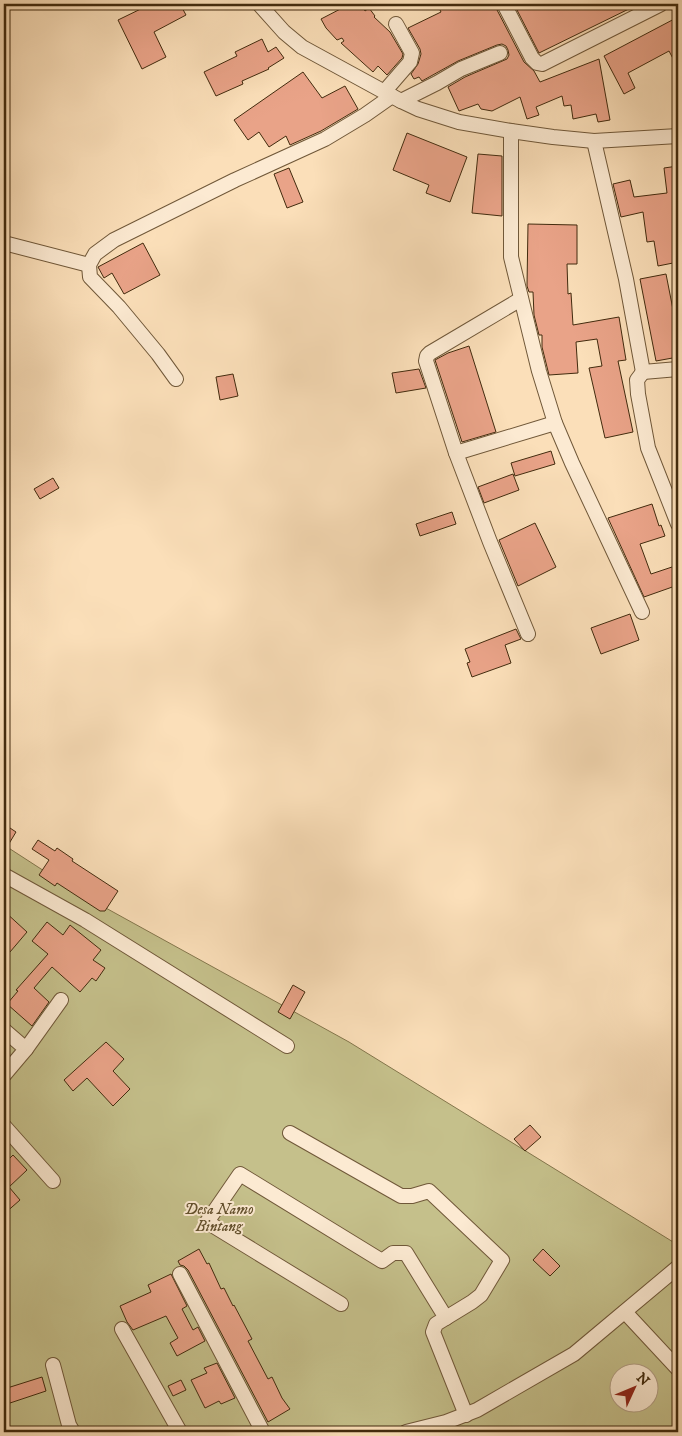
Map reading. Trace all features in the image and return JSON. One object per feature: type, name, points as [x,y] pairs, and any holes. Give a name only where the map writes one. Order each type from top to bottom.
[{"type":"street","points":[[259,4],[284,32],[302,47],[418,108],[459,122],[511,131],[594,141],[678,136]]},
{"type":"street","points":[[504,4],[532,58],[537,63],[542,64],[661,4]]},
{"type":"street","points":[[393,96],[412,58],[412,53],[396,24]]},
{"type":"street","points":[[176,379],[119,307],[90,277],[88,265],[95,254],[114,240],[235,180],[325,139],[365,116],[393,96],[437,83],[461,69],[500,53]]},
{"type":"street","points":[[511,131],[511,257],[539,371],[555,424],[642,612]]},
{"type":"street","points":[[594,141],[626,279],[644,372]]},
{"type":"street","points":[[4,243],[88,265]]},
{"type":"street","points":[[521,299],[430,353],[426,359],[426,364],[456,453],[528,634]]},
{"type":"street","points":[[678,368],[644,372],[637,380],[648,448],[678,524]]},
{"type":"street","points":[[456,453],[555,424]]},
{"type":"street","points":[[4,875],[85,920],[287,1046]]},
{"type":"street","points":[[4,1075],[26,1049],[61,1000]]},
{"type":"street","points":[[4,1030],[26,1049]]},
{"type":"street","points":[[290,1133],[401,1196],[412,1196],[429,1191],[502,1260],[481,1295],[436,1324],[433,1332],[466,1414]]},
{"type":"street","points":[[6,1135],[39,1165],[53,1182]]},
{"type":"street","points":[[340,1304],[208,1222],[240,1174],[382,1261],[393,1253],[406,1253],[446,1318]]},
{"type":"street","points":[[406,1432],[446,1422],[478,1410],[574,1354],[678,1266]]},
{"type":"street","points":[[180,1274],[263,1432]]},
{"type":"street","points":[[625,1312],[678,1369]]},
{"type":"street","points":[[122,1328],[180,1432]]},
{"type":"street","points":[[53,1364],[64,1410],[73,1432]]},
{"type":"green space","name":"Desa Namo Bintang","points":[[4,845],[75,891],[349,1042],[678,1245],[678,1432],[4,1432]]},
{"type":"building","points":[[151,4],[180,4],[186,15],[154,32],[166,57],[142,69],[118,20]]},
{"type":"building","points":[[350,4],[361,4],[365,11],[369,8],[374,17],[390,32],[403,54],[402,58],[387,75],[378,66],[373,72],[341,43],[344,41],[342,38],[337,40],[321,19]]},
{"type":"building","points":[[449,4],[495,4],[524,62],[534,71],[540,82],[599,59],[610,120],[598,122],[596,114],[573,119],[571,105],[564,106],[562,96],[536,107],[539,115],[527,119],[520,97],[492,111],[481,109],[478,104],[459,111],[448,87],[465,77],[507,59],[509,55],[508,50],[502,44],[458,61],[422,81],[419,77],[414,79],[411,74],[418,64],[421,54],[408,28],[441,12],[439,8]]},
{"type":"building","points":[[529,4],[639,4],[539,53],[517,10]]},
{"type":"building","points":[[678,17],[678,68],[669,51],[628,73],[635,88],[624,94],[604,56]]},
{"type":"building","points":[[262,39],[268,52],[276,47],[284,58],[269,69],[242,81],[243,84],[216,96],[204,72],[237,56],[235,52]]},
{"type":"building","points":[[303,72],[322,98],[345,86],[358,109],[321,131],[290,145],[286,136],[269,147],[259,132],[248,140],[234,120]]},
{"type":"building","points":[[407,133],[467,157],[450,202],[426,193],[429,185],[393,170]]},
{"type":"building","points":[[478,154],[502,156],[502,216],[472,213]]},
{"type":"building","points":[[678,166],[678,262],[658,266],[654,241],[647,242],[643,212],[621,217],[613,184],[630,180],[634,197],[667,193],[664,168]]},
{"type":"building","points":[[289,168],[303,202],[287,208],[274,174]]},
{"type":"building","points":[[528,224],[577,225],[577,264],[567,264],[568,294],[571,293],[573,325],[619,317],[626,360],[618,361],[633,432],[605,438],[589,368],[602,366],[597,339],[576,342],[578,373],[549,375],[542,347],[542,335],[539,335],[534,315],[533,292],[529,292],[527,286]]},
{"type":"building","points":[[143,243],[160,275],[124,294],[112,273],[104,278],[98,267]]},
{"type":"building","points":[[666,274],[678,335],[678,357],[656,361],[640,279]]},
{"type":"building","points":[[469,346],[496,432],[462,442],[435,360],[448,353]]},
{"type":"building","points":[[419,369],[426,388],[396,393],[392,373]]},
{"type":"building","points":[[233,374],[238,396],[220,400],[216,377]]},
{"type":"building","points":[[551,451],[555,464],[515,476],[511,463]]},
{"type":"building","points":[[513,474],[519,490],[484,503],[478,487]]},
{"type":"building","points":[[53,478],[59,488],[40,499],[34,489]]},
{"type":"building","points":[[652,504],[659,526],[661,525],[665,536],[640,544],[651,574],[675,566],[678,575],[678,585],[644,597],[608,518]]},
{"type":"building","points":[[452,512],[456,524],[420,536],[416,524]]},
{"type":"building","points":[[535,523],[556,567],[518,586],[499,540]]},
{"type":"building","points":[[630,614],[639,640],[601,654],[591,628]]},
{"type":"building","points":[[516,629],[521,639],[505,645],[511,663],[472,677],[467,663],[470,662],[465,649]]},
{"type":"building","points":[[4,824],[16,832],[4,852]]},
{"type":"building","points":[[38,840],[55,851],[57,848],[73,859],[72,861],[118,891],[105,911],[100,911],[57,883],[55,886],[39,875],[49,860],[32,849]]},
{"type":"building","points":[[4,911],[27,932],[10,952],[4,946]]},
{"type":"building","points":[[47,922],[63,935],[70,925],[101,950],[93,960],[105,968],[96,981],[92,978],[80,992],[52,967],[34,988],[49,1002],[32,1026],[7,1004],[18,991],[16,990],[48,954],[32,941]]},
{"type":"building","points":[[293,985],[305,992],[290,1019],[278,1012]]},
{"type":"building","points":[[106,1042],[124,1059],[113,1071],[130,1089],[113,1106],[87,1078],[73,1091],[64,1080]]},
{"type":"building","points":[[530,1125],[541,1137],[525,1151],[514,1139]]},
{"type":"building","points":[[13,1155],[27,1170],[9,1187],[20,1200],[4,1214],[4,1164]]},
{"type":"building","points":[[199,1249],[207,1264],[209,1263],[221,1289],[224,1288],[234,1305],[252,1339],[248,1341],[268,1379],[272,1377],[282,1398],[290,1409],[268,1422],[188,1270],[180,1265],[178,1261]]},
{"type":"building","points":[[543,1249],[560,1266],[550,1276],[533,1260]]},
{"type":"building","points":[[171,1274],[187,1306],[182,1309],[193,1330],[198,1327],[205,1341],[177,1356],[170,1343],[178,1338],[166,1316],[133,1330],[120,1306],[151,1292],[148,1285]]},
{"type":"building","points":[[217,1363],[235,1398],[221,1404],[219,1401],[205,1408],[191,1380],[207,1373],[204,1368]]},
{"type":"building","points":[[42,1377],[46,1391],[4,1405],[4,1389]]},
{"type":"building","points":[[181,1380],[186,1390],[173,1396],[168,1386]]}]
